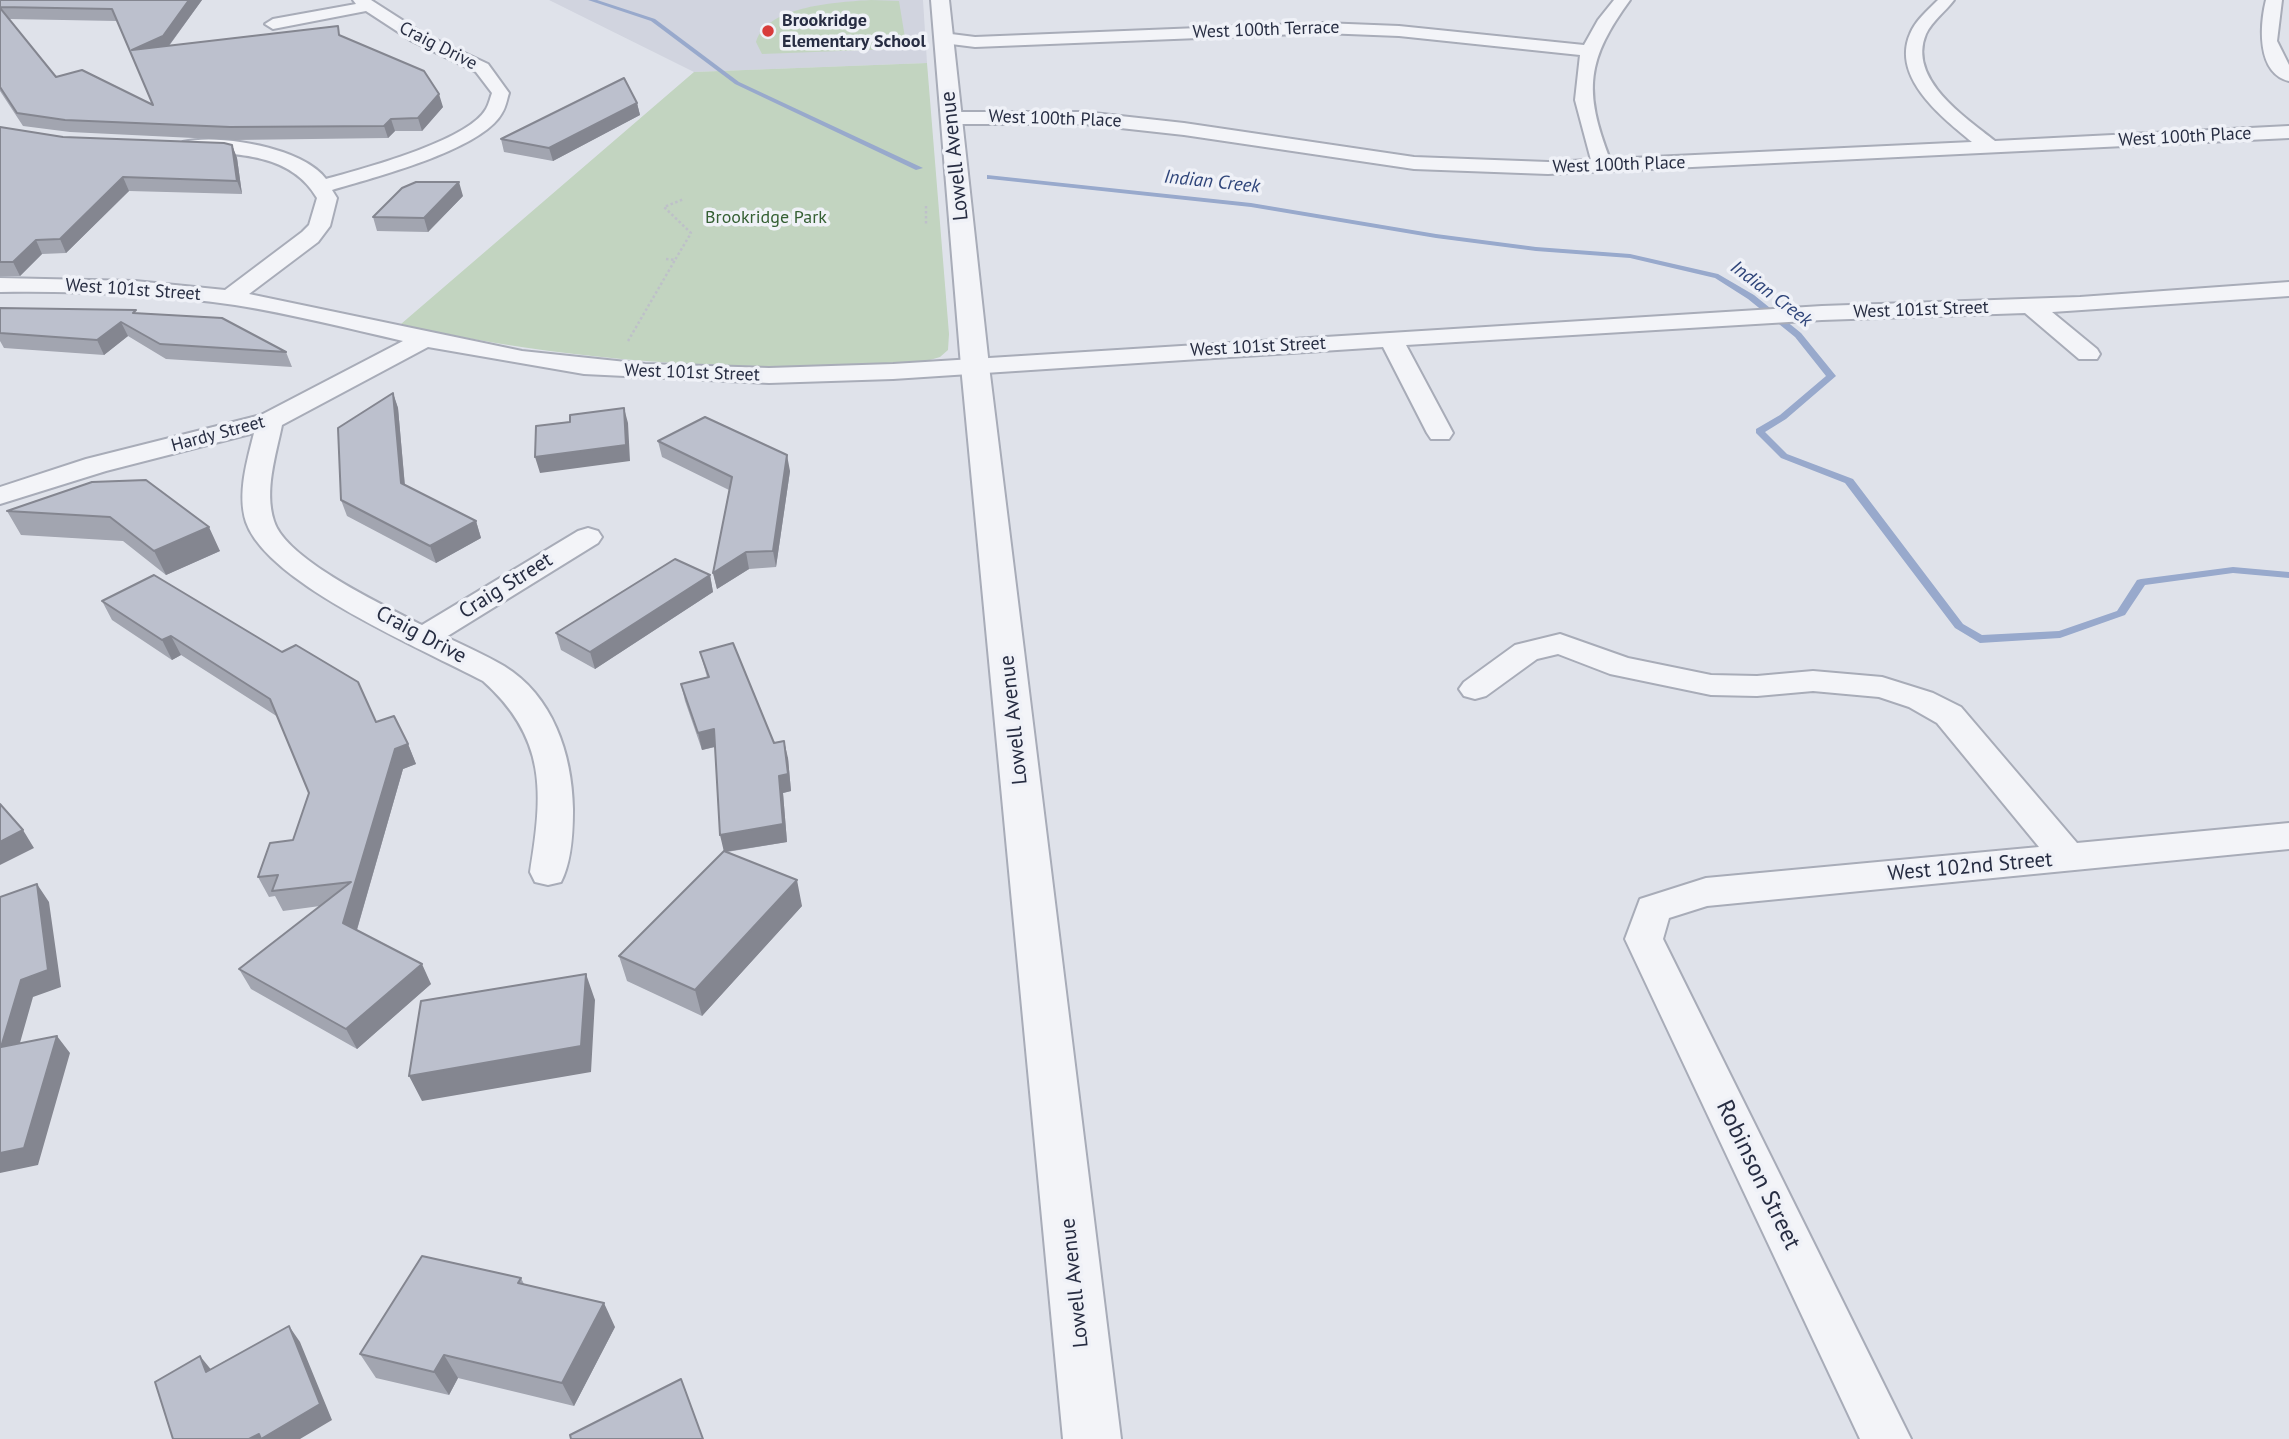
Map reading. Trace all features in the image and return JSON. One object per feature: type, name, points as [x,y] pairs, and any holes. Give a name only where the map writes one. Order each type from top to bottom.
[{"type":"street","name":"Lowell Avenue","points":[[940,0],[975,366],[1092,1439]]},
{"type":"street","points":[[1603,166],[1584,111],[1583,76],[1588,51],[1600,27],[1622,0]]},
{"type":"street","points":[[1947,0],[1917,36],[1914,52],[1918,71],[1928,89],[1947,111],[1991,147]]},
{"type":"street","points":[[2274,0],[2266,29],[2268,44],[2289,76]]},
{"type":"street","name":"Craig Drive","points":[[273,24],[364,3],[401,28],[486,71],[498,85],[499,100],[482,123],[446,145],[411,160],[320,187]]},
{"type":"street","name":"West 100th Terrace","points":[[943,38],[975,42],[1323,28],[1399,31],[1588,51]]},
{"type":"street","name":"West 100th Place","points":[[951,118],[1042,116],[1141,123],[1414,163],[1512,167],[1603,166],[2289,132]]},
{"type":"street","points":[[173,145],[219,147],[263,154],[298,166],[312,175],[327,198],[319,226],[310,237],[229,298]]},
{"type":"street","name":"West 101st Street","points":[[0,285],[126,287],[229,298],[523,358],[601,368],[733,376],[825,376],[1822,313],[2031,306],[2289,289]]},
{"type":"street","points":[[2031,306],[2088,354]]},
{"type":"street","name":"Hardy Street","points":[[0,496],[96,465],[270,421],[424,339]]},
{"type":"street","points":[[1391,339],[1440,433]]},
{"type":"street","name":"Craig Drive","points":[[270,421],[258,483],[258,509],[264,532],[287,559],[494,674],[518,691],[534,712],[547,742],[555,781],[557,826],[548,872]]},
{"type":"street","name":"Craig Street","points":[[424,637],[587,537]]},
{"type":"street","points":[[1475,689],[1526,652],[1560,644],[1621,667],[1711,685],[1757,686],[1813,681],[1882,687],[1921,699],[1949,715],[2068,857]]},
{"type":"street","name":"West 102nd Street","points":[[1653,909],[1706,892],[2289,836]]},
{"type":"street","name":"Robinson Street","points":[[1653,909],[1644,939],[1886,1439]]},
{"type":"path","points":[[626,343],[691,233],[664,207],[684,199]]},
{"type":"path","points":[[927,234],[924,209],[929,202]]},
{"type":"path","points":[[666,259],[675,260]]},
{"type":"shaded area","name":"Brookridge Elementary School","points":[[549,0],[923,0],[927,63],[694,72]]},
{"type":"green space","points":[[871,0],[899,1],[906,44],[893,49],[762,54],[756,42],[763,30],[774,20],[789,13],[824,4]]},
{"type":"green space","name":"Brookridge Park","points":[[927,63],[949,334],[948,350],[940,357],[920,363],[854,366],[659,362],[530,348],[401,324],[694,72]]},
{"type":"building","points":[[0,0],[189,0],[163,36],[132,50],[338,26],[339,35],[424,71],[439,94],[418,118],[391,119],[384,126],[230,127],[65,120],[17,113],[0,87],[0,8],[56,77],[82,70],[153,105],[112,9],[0,7]]},
{"type":"building","points":[[624,78],[637,103],[549,148],[501,139]]},
{"type":"building","points":[[0,127],[63,137],[224,143],[232,145],[237,181],[123,177],[60,239],[36,240],[13,262],[0,262]]},
{"type":"building","points":[[416,182],[459,182],[424,218],[373,217],[402,188]]},
{"type":"building","points":[[0,308],[136,310],[133,313],[222,318],[286,352],[160,344],[121,322],[97,340],[0,333]]},
{"type":"building","points":[[393,393],[401,483],[476,521],[430,546],[341,500],[338,428]]},
{"type":"building","points":[[624,408],[626,445],[535,457],[536,426],[570,422],[570,415]]},
{"type":"building","points":[[705,417],[787,455],[773,551],[746,552],[713,573],[732,477],[658,441]]},
{"type":"building","points":[[146,480],[209,527],[154,551],[110,517],[7,511],[92,482]]},
{"type":"building","points":[[675,559],[710,575],[590,652],[556,633]]},
{"type":"building","points":[[154,575],[282,652],[296,645],[358,682],[376,722],[394,716],[408,744],[395,749],[343,923],[422,964],[346,1029],[239,969],[351,882],[272,891],[278,875],[258,877],[270,843],[293,840],[309,793],[270,699],[171,636],[162,640],[102,601]]},
{"type":"building","points":[[733,643],[774,743],[784,741],[788,774],[779,776],[783,824],[720,835],[714,729],[698,733],[681,684],[709,677],[700,652]]},
{"type":"building","points":[[0,804],[23,830],[0,842]]},
{"type":"building","points":[[724,851],[797,880],[695,990],[619,956]]},
{"type":"building","points":[[37,884],[48,970],[21,980],[1,1047],[57,1036],[24,1148],[0,1153],[0,897]]},
{"type":"building","points":[[586,974],[581,1046],[409,1076],[421,1001]]},
{"type":"building","points":[[422,1256],[521,1278],[518,1283],[604,1303],[562,1383],[444,1355],[434,1372],[360,1354]]},
{"type":"building","points":[[289,1326],[320,1404],[261,1439],[259,1434],[249,1439],[173,1439],[155,1382],[200,1356],[206,1372]]},
{"type":"building","points":[[681,1379],[703,1439],[571,1439],[570,1435]]},
{"type":"waterway","name":"Indian Creek","points":[[591,0],[653,20],[737,83],[919,168]]},
{"type":"waterway","name":"Indian Creek","points":[[990,177],[1251,205],[1436,236],[1536,249],[1630,256],[1718,276],[1751,297],[1798,335],[1831,376],[1783,417],[1759,431],[1784,456],[1849,481],[1959,626],[1980,639],[2060,634],[2121,613],[2141,582],[2233,570],[2289,575]]},
{"type":"place","name":"Brookridge Elementary School","points":[[768,31]]}]
